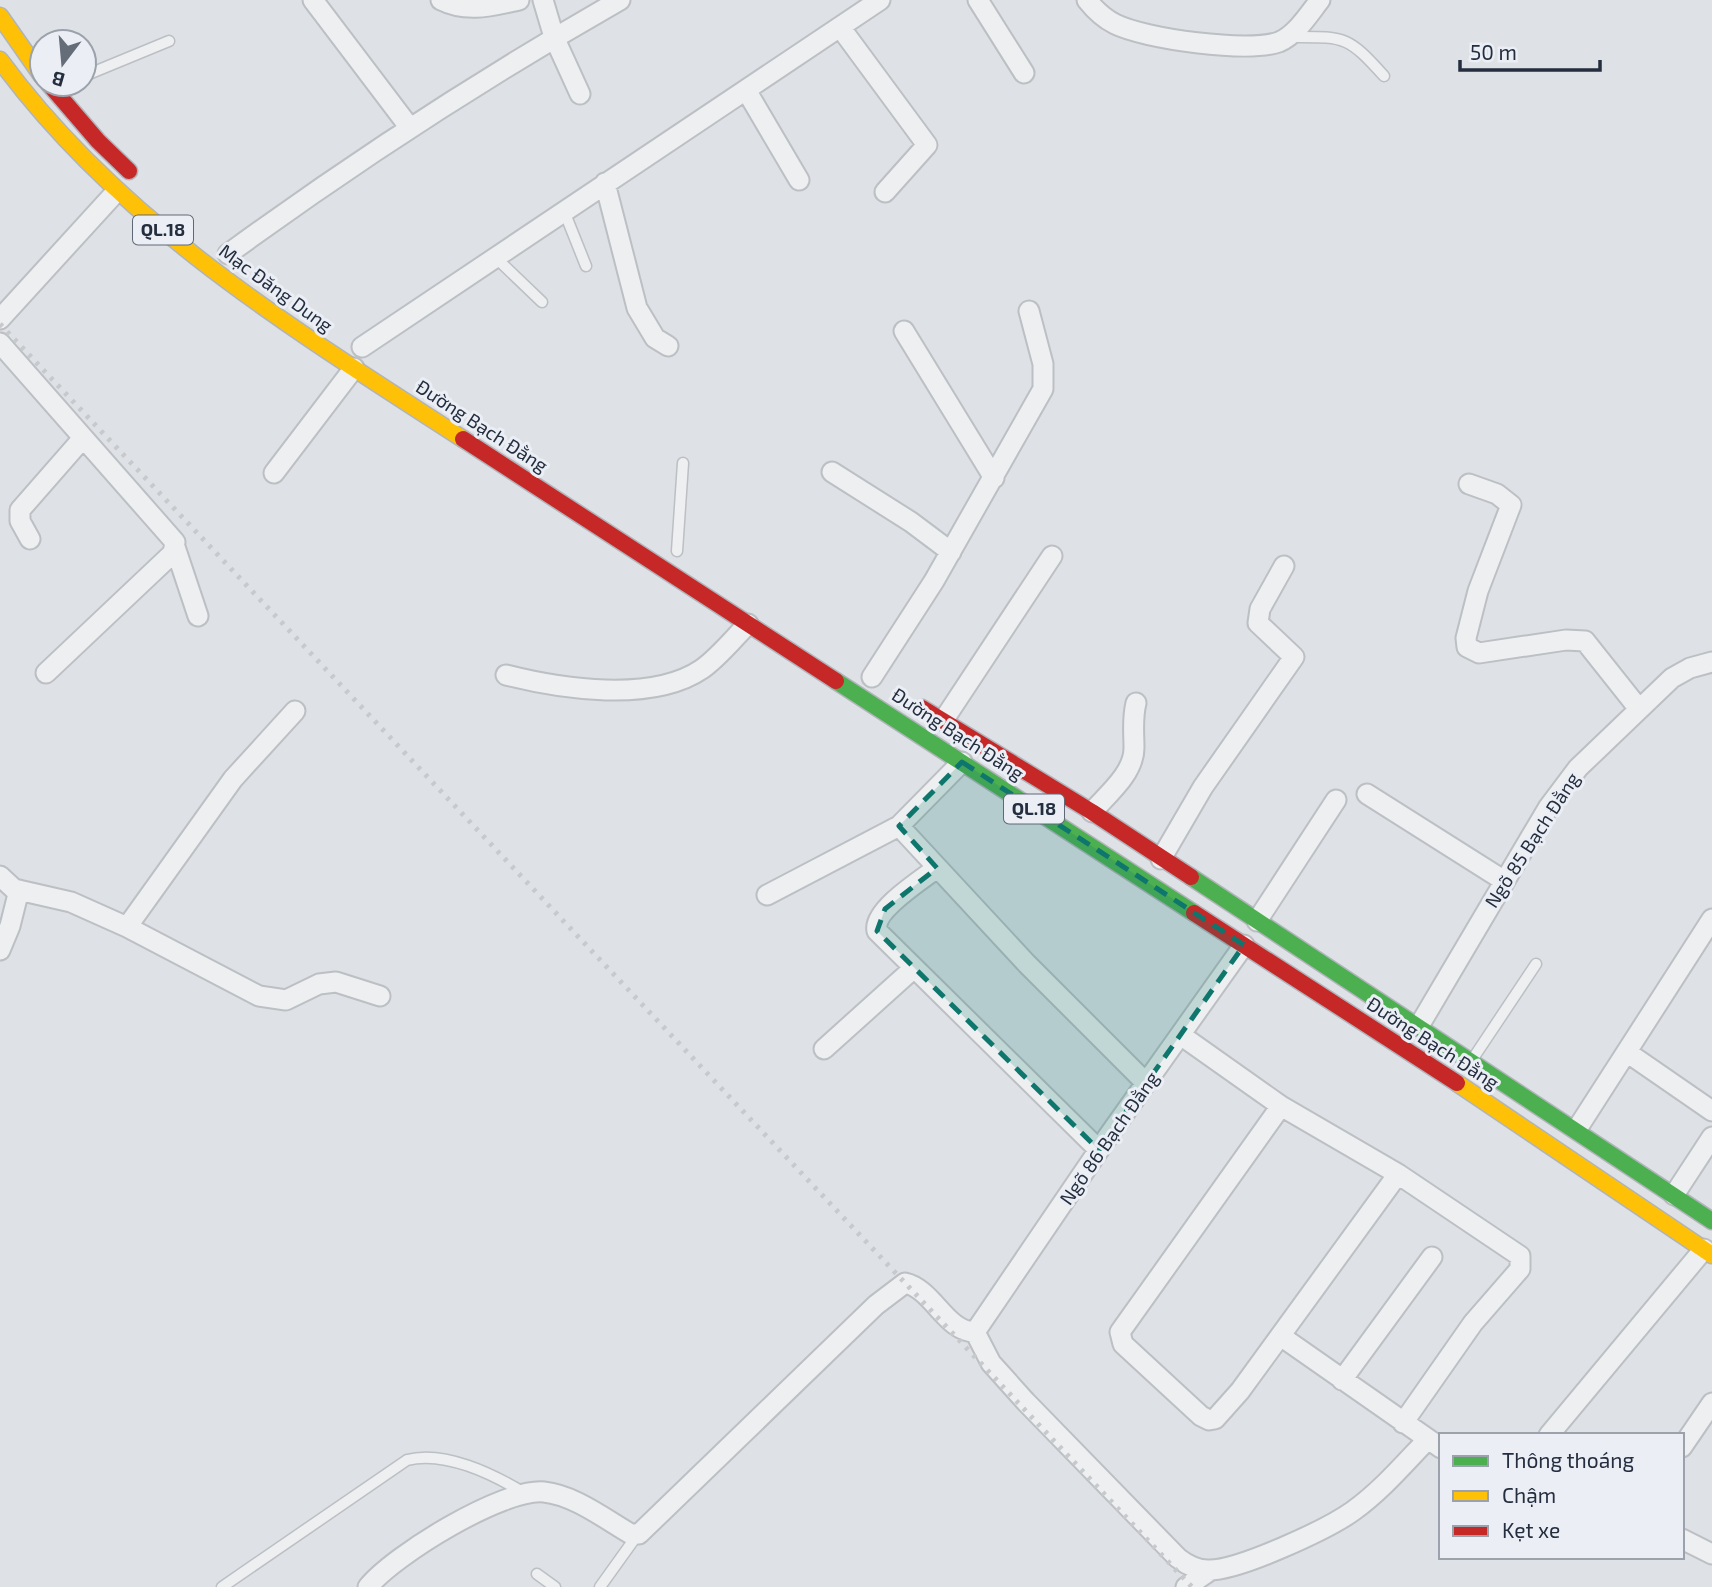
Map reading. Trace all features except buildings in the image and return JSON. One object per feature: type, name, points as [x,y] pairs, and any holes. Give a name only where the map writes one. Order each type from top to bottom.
[{"type":"highway","points":[[0,16],[28,54]]},
{"type":"highway","name":"Mạc Đăng Dung","points":[[0,60],[56,135],[116,191],[277,318],[354,368]]},
{"type":"highway","points":[[62,98],[98,141],[143,184]]},
{"type":"highway","name":"Đường Bạch Đằng","points":[[354,368],[1449,1078],[1708,1252]]},
{"type":"highway","points":[[657,538],[683,554]]},
{"type":"highway","name":"Đường Bạch Đằng","points":[[908,699],[1092,812],[1468,1057],[1712,1221]]},
{"type":"highway","points":[[1449,1078],[1468,1057]]},
{"type":"street","points":[[313,0],[410,128]]},
{"type":"street","points":[[441,0],[457,7],[477,9],[519,0]]},
{"type":"street","points":[[544,0],[554,37],[580,94]]},
{"type":"street","points":[[228,254],[320,187],[410,128],[554,37],[620,0]]},
{"type":"street","points":[[362,347],[494,256],[880,0]]},
{"type":"street","points":[[978,0],[1024,73]]},
{"type":"street","points":[[1087,0],[1102,16],[1117,25],[1158,36],[1252,46],[1288,37],[1320,0]]},
{"type":"street","points":[[840,27],[927,145],[885,192]]},
{"type":"street","points":[[746,89],[799,180]]},
{"type":"street","points":[[605,183],[637,308],[646,327],[655,338],[667,346]]},
{"type":"street","points":[[0,319],[116,191]]},
{"type":"street","points":[[872,677],[951,552],[1043,389],[1043,364],[1029,311]]},
{"type":"street","points":[[904,331],[994,478]]},
{"type":"street","points":[[0,343],[172,537],[198,616]]},
{"type":"street","points":[[274,474],[354,368]]},
{"type":"street","points":[[30,539],[20,521],[20,510],[83,439]]},
{"type":"street","points":[[832,472],[911,522],[951,552]]},
{"type":"street","points":[[1469,484],[1497,494],[1511,505],[1478,591],[1466,638],[1467,647],[1479,653],[1566,640],[1585,640],[1639,709]]},
{"type":"street","points":[[46,673],[173,553],[176,547]]},
{"type":"street","points":[[943,721],[1052,556]]},
{"type":"street","points":[[1161,859],[1203,787],[1294,657],[1258,623],[1260,609],[1284,565]]},
{"type":"street","points":[[506,675],[557,687],[615,690],[683,679],[710,663],[748,624]]},
{"type":"street","name":"Ngõ 85 Bạch Đằng","points":[[1419,1026],[1503,880],[1548,808],[1578,768],[1682,671],[1712,662]]},
{"type":"street","points":[[1092,812],[1130,765],[1134,751],[1132,723],[1136,703]]},
{"type":"street","points":[[127,927],[233,779],[295,711]]},
{"type":"street","points":[[767,895],[899,826],[962,762]]},
{"type":"street","points":[[1367,794],[1503,880]]},
{"type":"street","points":[[1257,921],[1335,800]]},
{"type":"street","points":[[899,826],[1146,1083]]},
{"type":"street","points":[[937,868],[885,909],[875,925],[877,931],[1099,1150]]},
{"type":"street","points":[[0,876],[19,890],[71,902],[127,927],[266,998],[286,1000],[319,984],[336,982],[380,996]]},
{"type":"street","points":[[0,950],[10,926],[19,890]]},
{"type":"street","points":[[1577,1129],[1712,919]]},
{"type":"street","name":"Ngõ 86 Bạch Đằng","points":[[975,1332],[1244,945]]},
{"type":"street","points":[[824,1049],[914,968]]},
{"type":"street","points":[[1182,1036],[1281,1106],[1398,1174],[1522,1260],[1520,1269],[1473,1323],[1403,1423]]},
{"type":"street","points":[[1628,1053],[1712,1111]]},
{"type":"street","points":[[1281,1106],[1120,1332],[1123,1344],[1201,1416],[1209,1420],[1222,1413],[1282,1337],[1398,1174]]},
{"type":"street","points":[[1674,1195],[1712,1137]]},
{"type":"street","points":[[1551,1433],[1708,1252]]},
{"type":"street","points":[[1342,1380],[1432,1257]]},
{"type":"street","points":[[368,1587],[399,1557],[488,1507],[524,1493],[556,1494],[631,1534],[639,1534],[876,1305],[905,1283],[919,1289],[960,1327],[975,1332],[991,1363],[1101,1481],[1178,1558],[1192,1567],[1211,1570]]},
{"type":"street","points":[[1186,1587],[1211,1570],[1290,1543],[1342,1518],[1434,1444],[1282,1337]]},
{"type":"street","points":[[1684,1444],[1712,1403]]},
{"type":"street","points":[[1684,1540],[1712,1554]]},
{"type":"lane","points":[[1288,37],[1335,37],[1349,41],[1384,76]]},
{"type":"lane","points":[[98,69],[169,41]]},
{"type":"lane","points":[[564,210],[586,266]]},
{"type":"lane","points":[[494,256],[541,302]]},
{"type":"lane","points":[[683,463],[683,554]]},
{"type":"lane","points":[[1468,1057],[1536,964]]},
{"type":"lane","points":[[222,1587],[407,1460],[436,1458],[493,1476],[524,1493]]},
{"type":"lane","points":[[600,1587],[639,1534]]},
{"type":"lane","points":[[537,1574],[555,1587]]},
{"type":"highlighted area","points":[[962,762],[1244,945],[1099,1150],[877,931],[885,909],[937,868],[899,826]]},
{"type":"railway","points":[[0,324],[1192,1587]]},
{"type":"traffic: fast","points":[[836,681],[1194,913]]},
{"type":"traffic: fast","points":[[1191,877],[1712,1221]]},
{"type":"traffic: slow","points":[[0,16],[28,56]]},
{"type":"traffic: slow","points":[[0,60],[47,119],[99,173],[155,223],[274,314],[463,439]]},
{"type":"traffic: slow","points":[[1457,1083],[1712,1255]]},
{"type":"traffic: jam","points":[[61,98],[98,141],[129,171]]},
{"type":"traffic: jam","points":[[463,439],[836,681]]},
{"type":"traffic: jam","points":[[922,708],[1092,812],[1191,877]]},
{"type":"traffic: jam","points":[[1194,913],[1457,1083]]}]
